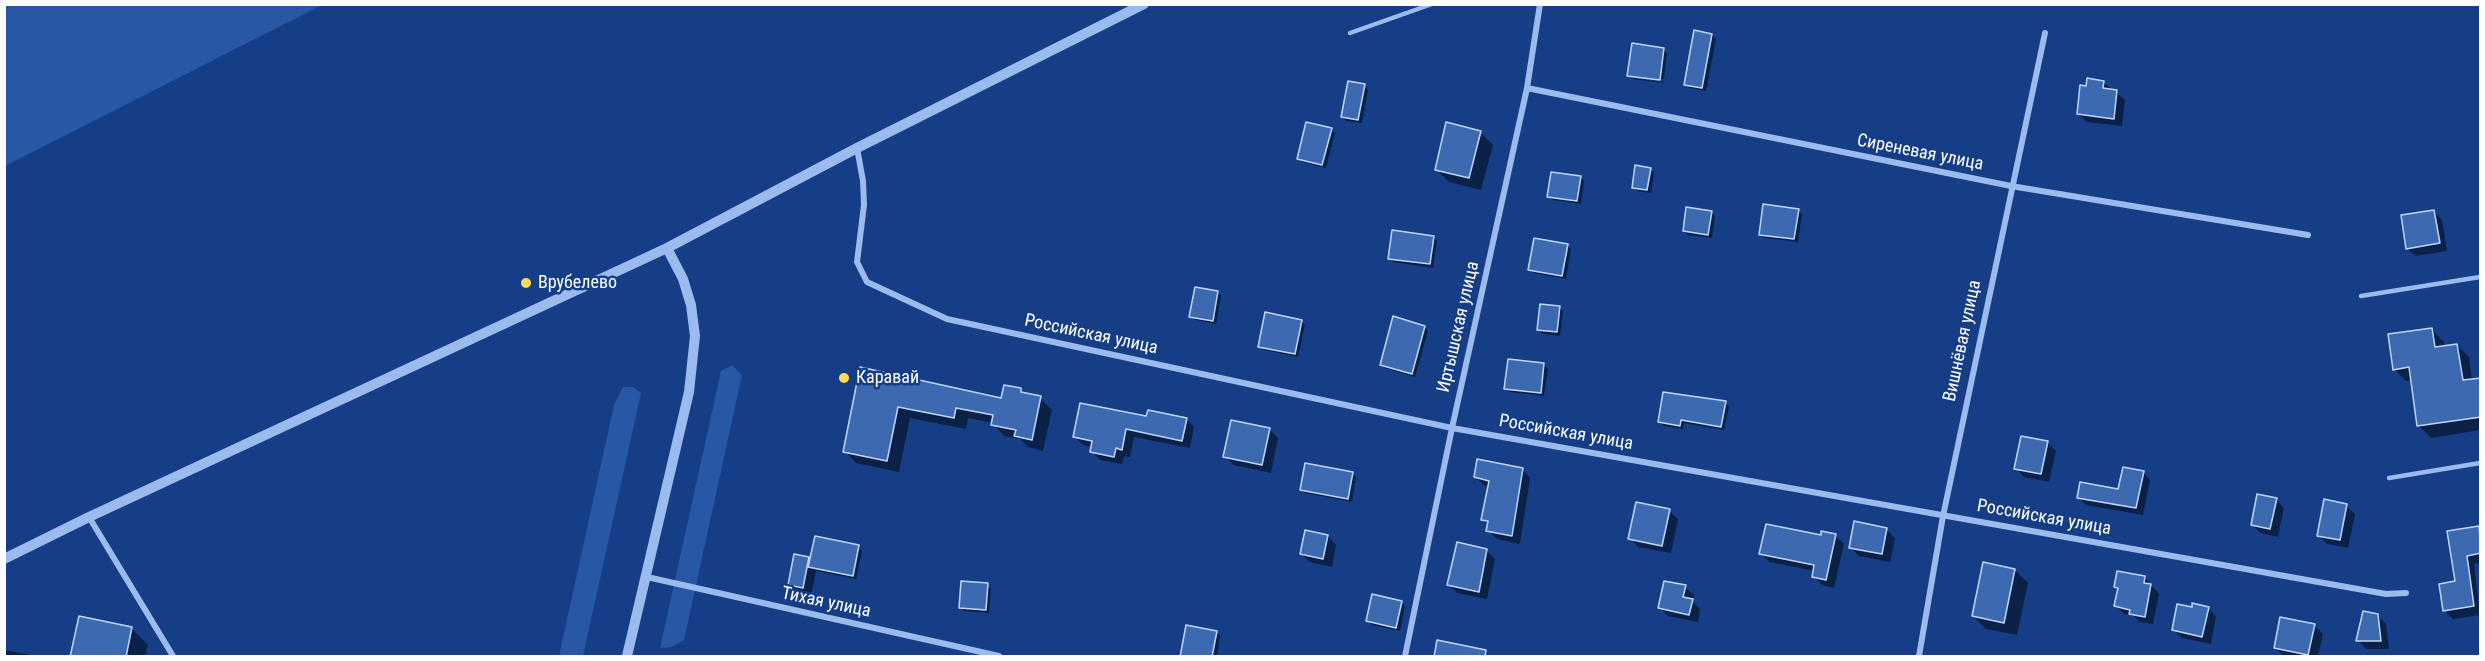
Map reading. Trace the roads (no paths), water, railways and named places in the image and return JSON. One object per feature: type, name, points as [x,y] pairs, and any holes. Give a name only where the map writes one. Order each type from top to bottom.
[{"type":"street","points":[[4,559],[89,517],[667,248],[857,148],[1144,4]]},
{"type":"street","name":"Иртышская улица","points":[[1405,657],[1452,428],[1527,88],[1540,4]]},
{"type":"street","name":"Вишнёвая улица","points":[[1919,657],[1943,516],[2045,33]]},
{"type":"street","name":"Сиреневая улица","points":[[1527,88],[2011,186],[2308,235]]},
{"type":"street","name":"Российская улица","points":[[857,148],[863,181],[864,205],[857,262],[867,282],[947,319],[1452,428],[2386,594],[2406,593]]},
{"type":"street","points":[[627,657],[689,392],[695,336],[691,304],[683,279],[667,248]]},
{"type":"street","points":[[89,517],[173,657]]},
{"type":"street","name":"Тихая улица","points":[[647,577],[999,657]]},
{"type":"lane","points":[[1350,33],[1432,4]]},
{"type":"lane","points":[[2361,296],[2481,278]]},
{"type":"lane","points":[[2389,478],[2481,463]]},
{"type":"place","name":"Врубелево","points":[[526,283]]},
{"type":"place","name":"Каравай","points":[[844,378]]}]
